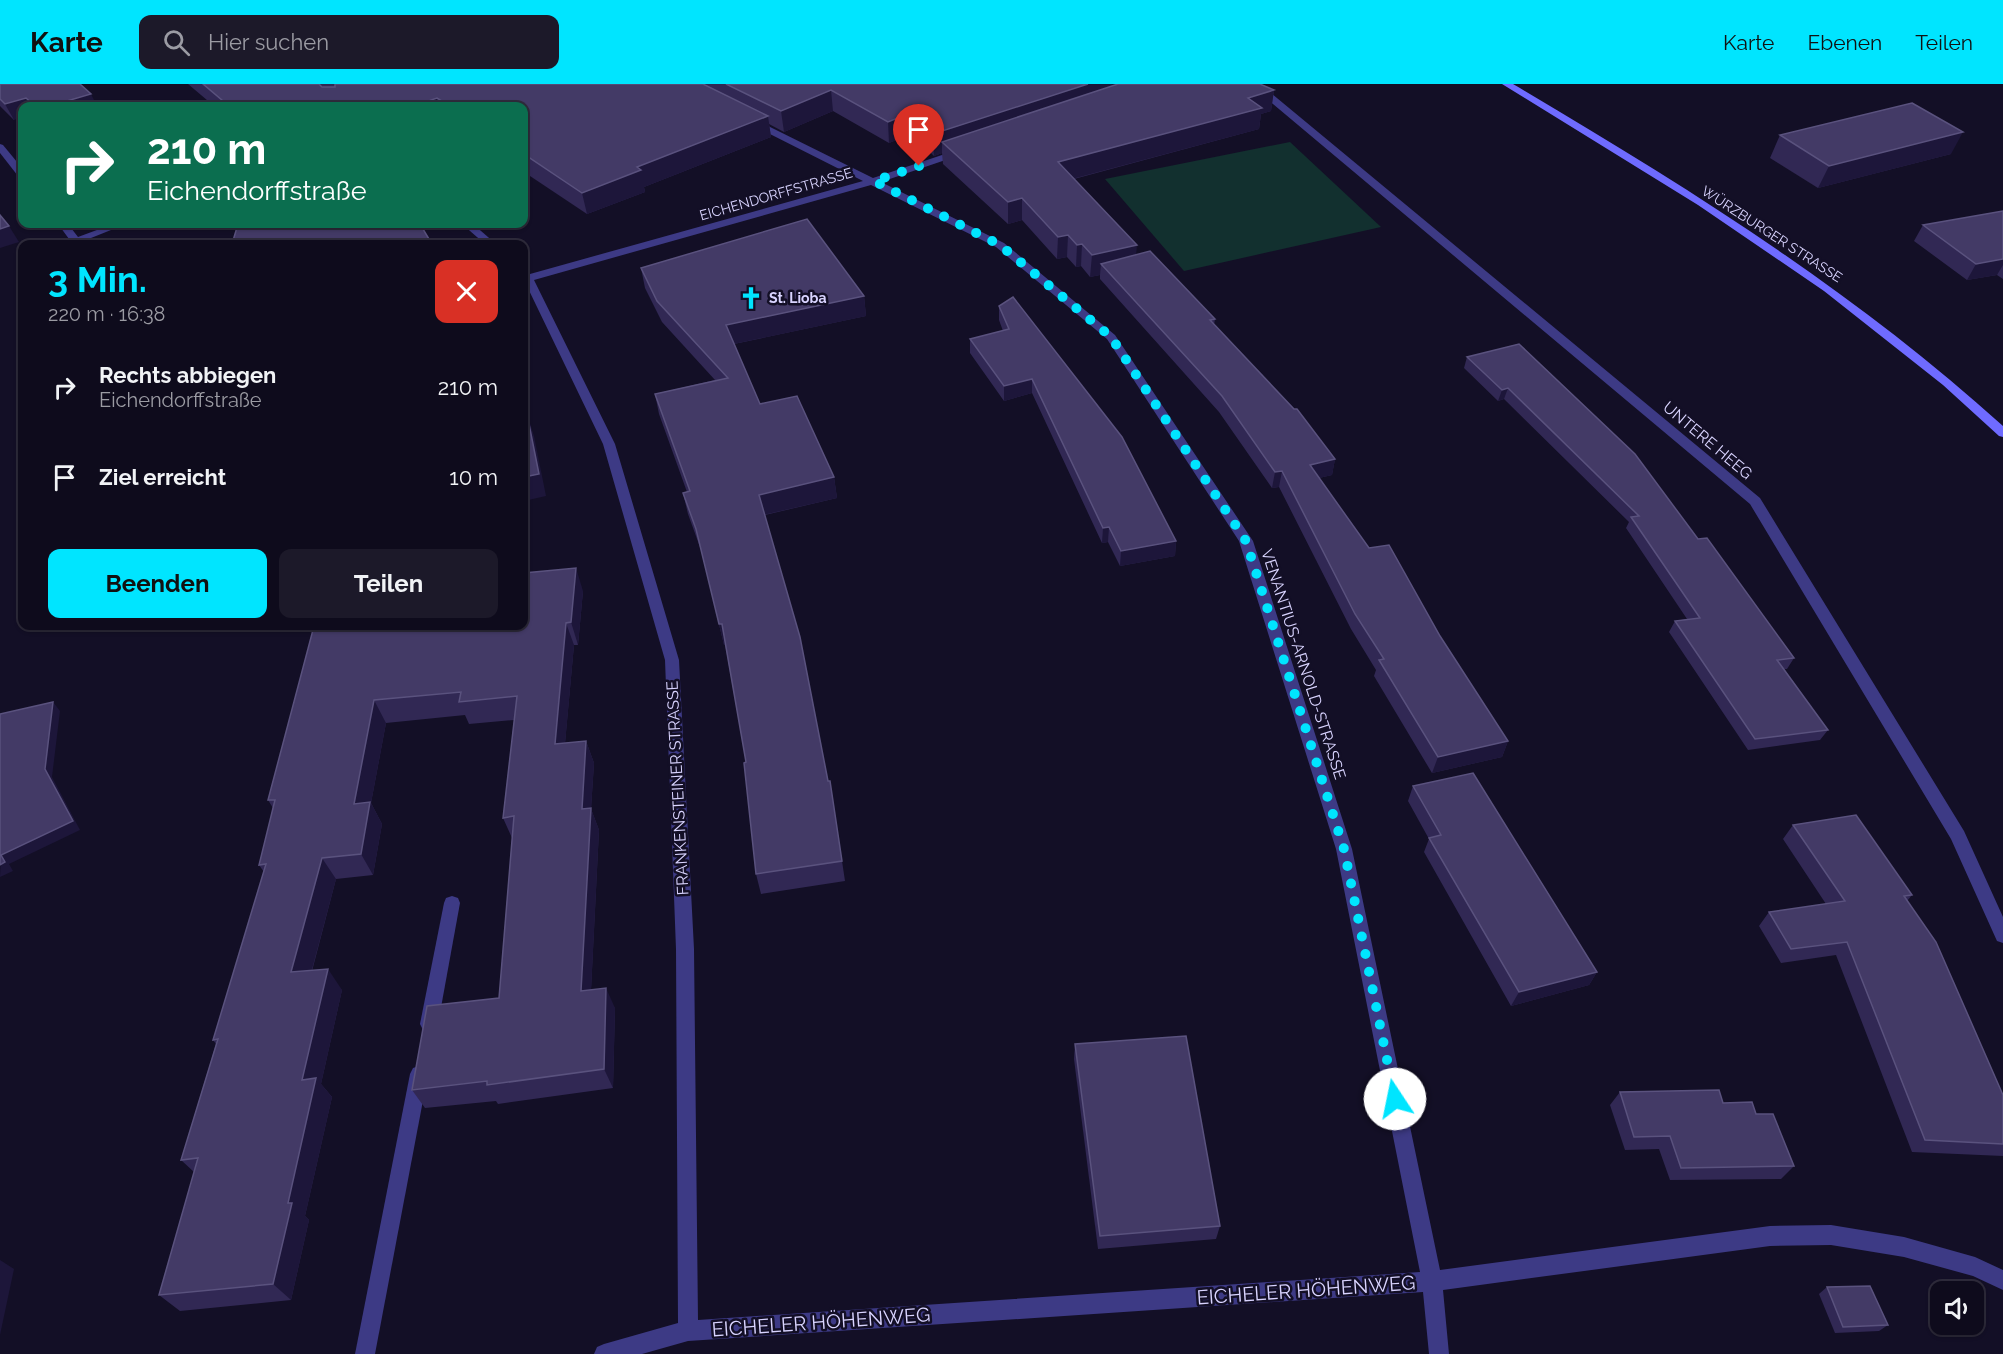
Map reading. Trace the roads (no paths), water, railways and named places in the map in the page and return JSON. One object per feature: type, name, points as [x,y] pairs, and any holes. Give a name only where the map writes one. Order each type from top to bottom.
[{"type":"main road","name":"WÜRZBURGER STRASSE","points":[[1507,84],[1621,152],[1844,299],[1968,400],[2003,433]]},
{"type":"street","name":"UNTERE HEEG","points":[[1254,84],[1755,501],[1958,836],[2003,936]]},
{"type":"street","name":"VENANTIUS-ARNOLD-STRASSE","points":[[748,120],[1000,245],[1111,337],[1246,541],[1344,849],[1432,1281],[1439,1354]]},
{"type":"street","points":[[0,147],[18,169]]},
{"type":"street","name":"EICHENDORFFSTRASSE","points":[[528,275],[874,181],[975,147]]},
{"type":"street","points":[[66,228],[75,240]]},
{"type":"street","points":[[82,240],[111,228]]},
{"type":"street","points":[[472,228],[486,240]]},
{"type":"street","name":"FRANKENSTEINER STRASSE","points":[[528,280],[609,444],[672,660],[685,949],[688,1331]]},
{"type":"street","points":[[365,1354],[452,903]]},
{"type":"street","name":"EICHELER HÖHENWEG","points":[[604,1354],[688,1331],[1432,1281],[1770,1236],[1831,1235],[1904,1247],[1975,1267],[2003,1280]]},
{"type":"place","name":"St. Lioba","points":[[751,298]]}]
